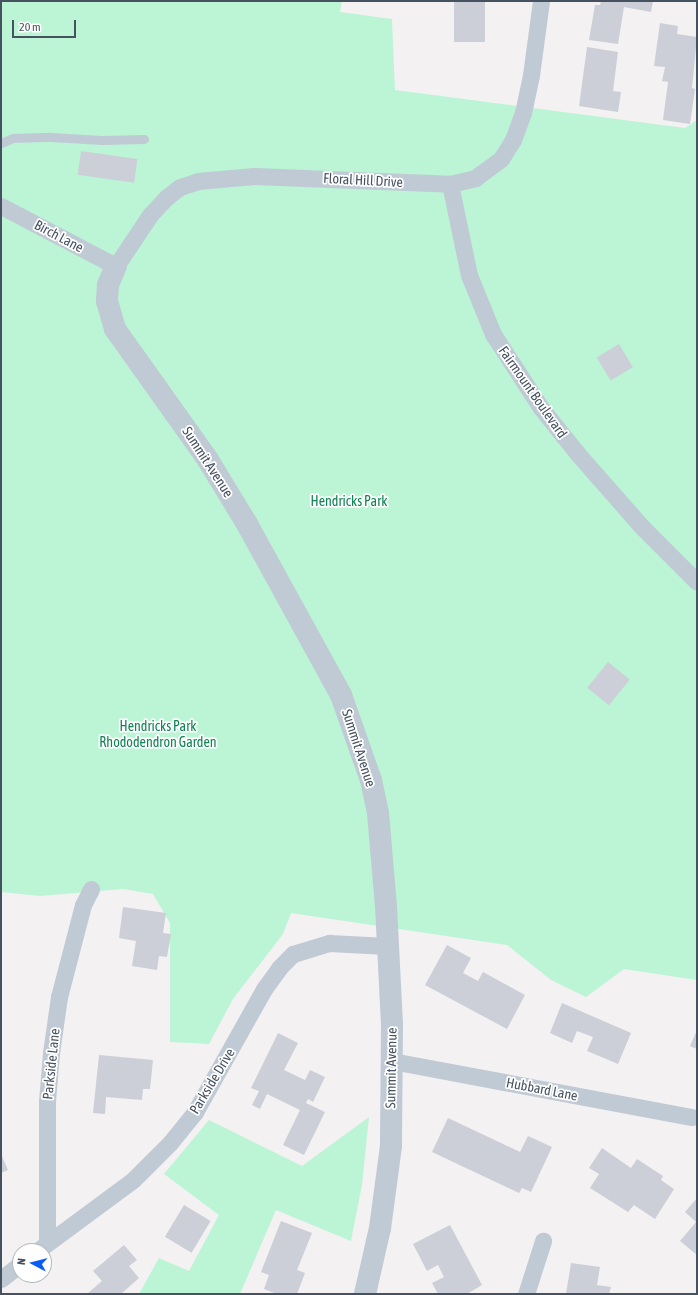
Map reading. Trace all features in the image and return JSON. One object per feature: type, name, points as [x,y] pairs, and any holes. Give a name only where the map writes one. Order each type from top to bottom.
[{"type":"street","name":"Floral Hill Drive","points":[[116,266],[150,215],[167,197],[180,187],[198,181],[254,176],[450,184],[475,178],[501,159],[513,140],[523,113],[541,1]]},
{"type":"street","name":"Floral Hill Drive","points":[[538,23],[553,1]]},
{"type":"street","name":"Fairmount Boulevard","points":[[450,184],[469,276],[493,334],[541,408],[578,453],[643,528],[697,582]]},
{"type":"street","name":"Birch Lane","points":[[1,206],[116,266]]},
{"type":"street","name":"Summit Avenue","points":[[116,266],[108,285],[107,301],[115,329],[208,460],[247,524],[323,659],[353,726],[366,762],[378,812],[387,946],[392,1061],[391,1146],[380,1228],[365,1294]]},
{"type":"street","name":"Parkside Lane","points":[[42,1243],[50,1053],[59,997],[83,906],[91,889]]},
{"type":"street","name":"Parkside Drive","points":[[47,1243],[133,1180],[170,1143],[195,1112],[264,989],[279,968],[293,954],[329,943],[387,946]]},
{"type":"street","name":"Hubbard Lane","points":[[392,1061],[692,1117]]},
{"type":"street","points":[[526,1294],[543,1241]]},
{"type":"street","points":[[1,1279],[12,1270]]},
{"type":"lane","points":[[1,143],[13,138],[51,136],[102,140],[144,139]]},
{"type":"green space","name":"Hendricks Park","points":[[1,1],[342,1],[340,12],[392,19],[395,90],[685,128],[697,120],[697,980],[624,969],[586,997],[551,980],[507,945],[291,913],[283,934],[233,999],[209,1044],[170,1042],[170,923],[153,894],[123,889],[40,896],[1,892]]},
{"type":"green space","points":[[369,1117],[362,1185],[351,1241],[276,1210],[240,1294],[139,1294],[159,1258],[189,1271],[219,1215],[164,1174],[209,1120],[302,1166]]},
{"type":"building","points":[[454,1],[485,1],[485,42],[454,42]]},
{"type":"building","points":[[601,1],[653,1],[651,12],[624,7],[618,44],[589,40],[595,5],[600,5]]},
{"type":"building","points":[[660,23],[678,26],[677,34],[697,37],[692,88],[695,89],[690,124],[663,120],[668,82],[662,81],[665,67],[654,66]]},
{"type":"building","points":[[587,47],[618,52],[613,91],[621,92],[618,112],[579,106]]},
{"type":"building","points":[[81,151],[137,159],[134,183],[78,175]]},
{"type":"building","points":[[619,344],[633,367],[611,381],[597,357]]},
{"type":"building","points":[[608,662],[630,680],[609,705],[587,688]]},
{"type":"building","points":[[123,907],[166,913],[163,933],[171,934],[167,957],[159,956],[157,970],[132,966],[136,941],[119,938]]},
{"type":"building","points":[[447,945],[471,958],[463,973],[478,981],[483,972],[525,995],[507,1029],[425,985]]},
{"type":"building","points":[[562,1003],[631,1033],[618,1064],[587,1051],[593,1037],[577,1031],[572,1043],[550,1033]]},
{"type":"building","points":[[697,1030],[697,1049],[690,1046]]},
{"type":"building","points":[[278,1033],[298,1043],[284,1070],[305,1080],[310,1070],[325,1077],[313,1102],[308,1099],[306,1103],[325,1112],[304,1155],[283,1145],[300,1110],[267,1094],[260,1109],[252,1105],[259,1091],[251,1088]]},
{"type":"building","points":[[99,1055],[153,1060],[150,1089],[143,1089],[142,1100],[106,1097],[105,1114],[93,1113]]},
{"type":"building","points":[[448,1118],[520,1152],[528,1136],[552,1147],[531,1192],[522,1188],[519,1193],[432,1152]]},
{"type":"building","points":[[602,1148],[631,1168],[637,1159],[663,1176],[661,1180],[674,1189],[655,1219],[634,1205],[628,1212],[590,1188],[599,1174],[589,1168]]},
{"type":"building","points":[[1,1154],[8,1170],[1,1173]]},
{"type":"building","points":[[697,1198],[697,1255],[680,1241],[696,1222],[685,1212]]},
{"type":"building","points":[[184,1205],[211,1221],[192,1253],[165,1237]]},
{"type":"building","points":[[281,1221],[312,1233],[297,1270],[305,1273],[297,1294],[277,1294],[264,1289],[269,1275],[261,1272]]},
{"type":"building","points":[[450,1225],[482,1285],[467,1294],[438,1294],[432,1283],[444,1277],[438,1265],[427,1271],[413,1244]]},
{"type":"building","points":[[124,1245],[137,1260],[129,1266],[139,1278],[121,1294],[87,1294],[102,1281],[93,1271]]},
{"type":"building","points":[[571,1263],[600,1267],[597,1285],[611,1287],[609,1294],[566,1294]]},
{"type":"park label","name":"Hendricks Park Rhododendron Garden","points":[[158,734]]}]
